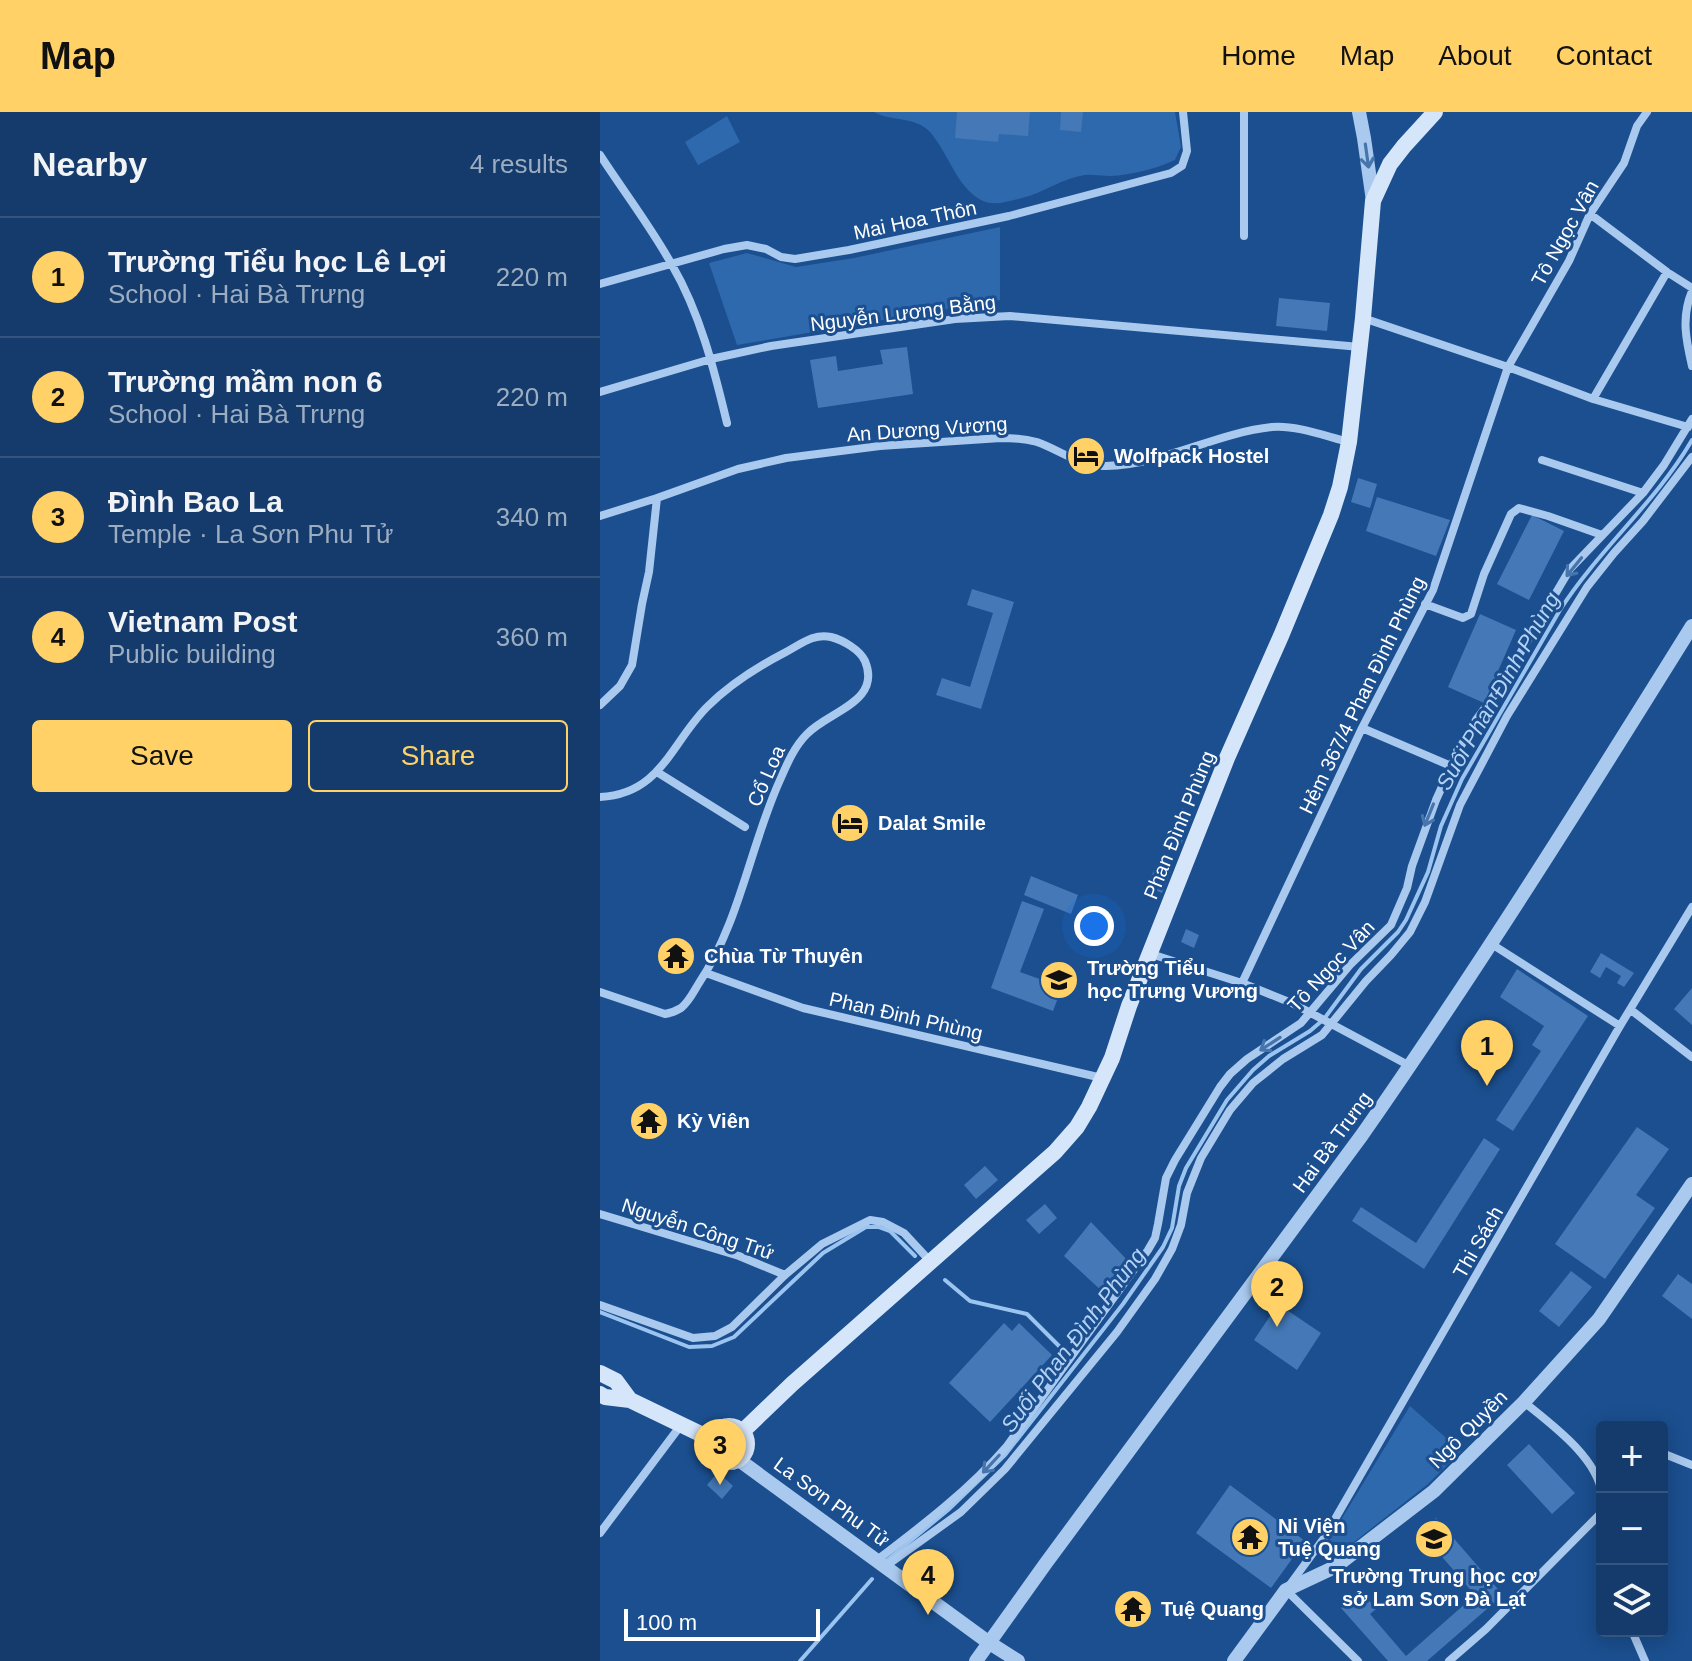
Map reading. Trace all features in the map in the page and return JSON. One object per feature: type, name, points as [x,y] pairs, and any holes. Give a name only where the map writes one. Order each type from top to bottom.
[{"type":"main road","name":"Phan Đình Phùng","points":[[743,1431],[1055,1152],[1077,1127],[1089,1107],[1112,1058],[1129,1006],[1230,751],[1331,515],[1349,442],[1373,201],[1390,164],[1430,114]]},
{"type":"main road","points":[[600,1373],[616,1381],[630,1400]]},
{"type":"main road","points":[[600,1394],[630,1400],[711,1439]]},
{"type":"main road","points":[[725,1426],[743,1431],[748,1443],[739,1460],[727,1463],[712,1452],[714,1433],[725,1426]]},
{"type":"street","name":"Mai Hoa Thôn","points":[[600,284],[747,245],[795,259],[849,250],[1009,216],[1171,173],[1182,166],[1187,151],[1183,112]]},
{"type":"street","points":[[1244,112],[1244,236]]},
{"type":"street","points":[[1359,112],[1373,201]]},
{"type":"street","name":"Tô Ngọc Vân","points":[[1508,367],[1569,261],[1590,214],[1624,163],[1637,126],[1647,112]]},
{"type":"street","points":[[600,155],[672,264],[690,301],[711,359],[727,423]]},
{"type":"street","points":[[1590,214],[1692,290],[1685,319],[1692,366]]},
{"type":"street","points":[[1593,399],[1667,272]]},
{"type":"street","name":"Nguyễn Lương Bằng","points":[[600,392],[711,359],[771,346],[955,319],[1010,316],[1360,347]]},
{"type":"street","points":[[1363,318],[1593,399],[1690,423]]},
{"type":"street","name":"Hẻm 367/4 Phan Đình Phùng","points":[[1242,983],[1362,728],[1433,590],[1508,367]]},
{"type":"street","name":"Tô Ngọc Vân","points":[[882,1563],[987,1469],[1007,1446],[1148,1250],[1155,1238],[1166,1178],[1230,1074],[1312,1013],[1350,965],[1391,925],[1407,888],[1422,833],[1451,766],[1476,720],[1499,689],[1570,569],[1643,493],[1690,423]]},
{"type":"street","name":"An Dương Vương","points":[[600,516],[738,469],[786,458],[880,446],[1018,439],[1036,442],[1081,463],[1101,466],[1171,454],[1273,427],[1290,427],[1349,442]]},
{"type":"street","name":"Tô Ngọc Vân","points":[[882,1563],[961,1512],[1005,1469],[1117,1332],[1155,1279],[1172,1249],[1181,1225],[1187,1193],[1201,1158],[1230,1110],[1253,1083],[1283,1059],[1322,1035],[1410,932],[1425,902],[1460,805],[1507,716],[1587,587],[1692,457]]},
{"type":"street","points":[[1542,460],[1643,493]]},
{"type":"street","points":[[600,705],[620,686],[632,665],[649,572],[657,498]]},
{"type":"street","points":[[1425,604],[1463,618],[1471,614],[1484,574],[1511,514],[1519,508],[1602,535]]},
{"type":"street","name":"Hai Bà Trưng","points":[[976,1661],[1410,1066],[1692,626]]},
{"type":"street","name":"Cổ Loa","points":[[600,797],[624,793],[657,772],[707,707],[742,677],[803,642],[819,636],[832,637],[863,658],[868,673],[866,689],[855,702],[817,724],[799,742],[790,758],[769,805],[731,919],[706,973],[684,1006],[665,1014],[600,992]]},
{"type":"street","points":[[1362,728],[1451,766]]},
{"type":"street","name":"Cổ Loa","points":[[657,772],[745,827]]},
{"type":"street","name":"Thi Sách","points":[[1286,1590],[1324,1538],[1692,907]]},
{"type":"street","points":[[1490,943],[1620,1026]]},
{"type":"street","points":[[1151,954],[1242,983],[1312,1013],[1410,1066]]},
{"type":"street","name":"Phan Đinh Phùng","points":[[706,973],[803,1008],[1103,1078]]},
{"type":"street","points":[[1631,1010],[1692,1057]]},
{"type":"street","name":"Ngô Quyền","points":[[1234,1661],[1286,1590],[1335,1567],[1434,1491],[1524,1402],[1599,1319],[1692,1184]]},
{"type":"street","name":"Nguyễn Công Trứ","points":[[600,1214],[739,1256],[785,1275]]},
{"type":"street","name":"Nguyễn Công Trứ","points":[[600,1305],[693,1338],[715,1336],[732,1327],[822,1244],[870,1220],[883,1222],[904,1233],[930,1261]]},
{"type":"street","points":[[1524,1402],[1584,1455],[1596,1476]]},
{"type":"street","points":[[600,1533],[681,1424]]},
{"type":"street","points":[[1668,1455],[1692,1465]]},
{"type":"street","name":"La Sơn Phu Tử","points":[[739,1460],[1018,1661]]},
{"type":"street","points":[[1449,1661],[1486,1629],[1596,1518]]},
{"type":"street","points":[[1286,1590],[1358,1661]]},
{"type":"street","points":[[1635,1637],[1645,1661]]},
{"type":"shaded area","points":[[874,112],[1175,112],[1181,147],[1175,160],[1151,169],[1110,176],[1077,177],[1030,196],[991,203],[981,200],[965,187],[937,141],[924,127]]},
{"type":"shaded area","points":[[727,116],[740,142],[698,165],[685,142]]},
{"type":"shaded area","points":[[1000,227],[1000,300],[737,345],[709,263],[747,253],[796,267]]},
{"type":"shaded area","points":[[1410,1406],[1461,1451],[1428,1484],[1340,1553],[1327,1543]]},
{"type":"building","points":[[957,112],[1030,112],[1028,136],[999,134],[998,142],[955,138]]},
{"type":"building","points":[[1061,112],[1083,112],[1081,132],[1060,130]]},
{"type":"building","points":[[1279,298],[1330,303],[1327,331],[1276,326]]},
{"type":"building","points":[[907,347],[913,394],[818,408],[810,360],[836,356],[838,371],[883,364],[880,350]]},
{"type":"building","points":[[1358,478],[1377,484],[1370,508],[1351,502]]},
{"type":"building","points":[[1377,497],[1450,520],[1436,556],[1366,531]]},
{"type":"building","points":[[1532,515],[1564,531],[1529,600],[1497,584]]},
{"type":"building","points":[[972,589],[1014,602],[981,709],[936,695],[942,678],[970,687],[993,613],[967,605]]},
{"type":"building","points":[[1480,614],[1516,630],[1484,703],[1448,687]]},
{"type":"building","points":[[1182,808],[1194,813],[1178,852],[1166,847]]},
{"type":"building","points":[[1156,865],[1171,871],[1162,893],[1147,887]]},
{"type":"building","points":[[1031,876],[1078,895],[1071,914],[1024,895]]},
{"type":"building","points":[[1022,901],[1044,909],[1020,972],[1062,987],[1053,1011],[991,988]]},
{"type":"building","points":[[1186,929],[1199,935],[1194,948],[1181,942]]},
{"type":"building","points":[[1601,953],[1634,973],[1624,987],[1617,983],[1621,976],[1606,967],[1600,978],[1590,972]]},
{"type":"building","points":[[1517,969],[1588,1016],[1513,1131],[1496,1120],[1541,1051],[1532,1045],[1544,1026],[1500,997]]},
{"type":"building","points":[[1692,988],[1692,1025],[1674,1009]]},
{"type":"building","points":[[1637,1127],[1669,1149],[1636,1195],[1655,1208],[1605,1279],[1555,1244]]},
{"type":"building","points":[[1484,1138],[1500,1149],[1424,1269],[1352,1221],[1361,1207],[1416,1243]]},
{"type":"building","points":[[985,1166],[998,1180],[976,1199],[964,1185]]},
{"type":"building","points":[[1045,1204],[1057,1218],[1039,1234],[1026,1220]]},
{"type":"building","points":[[1091,1222],[1131,1264],[1105,1294],[1064,1256]]},
{"type":"building","points":[[1571,1271],[1592,1287],[1559,1327],[1539,1311]]},
{"type":"building","points":[[1678,1274],[1692,1284],[1692,1319],[1662,1296]]},
{"type":"building","points":[[1278,1304],[1321,1333],[1297,1370],[1254,1340]]},
{"type":"building","points":[[1004,1323],[1012,1331],[1019,1323],[1052,1355],[990,1422],[949,1383]]},
{"type":"building","points":[[1529,1444],[1575,1493],[1552,1514],[1507,1465]]},
{"type":"building","points":[[718,1472],[733,1486],[722,1499],[707,1485]]},
{"type":"building","name":"Ni Viện Tuệ Quang","points":[[1230,1485],[1305,1541],[1271,1588],[1196,1533]]},
{"type":"building","points":[[1436,1518],[1503,1595],[1427,1661],[1388,1661],[1341,1608],[1361,1591],[1376,1609],[1370,1614],[1406,1656],[1475,1595],[1437,1551],[1432,1555],[1415,1536]]},
{"type":"waterway","name":"Suối Phan Đình Phùng","points":[[886,1561],[948,1510],[1005,1455],[1123,1304],[1163,1247],[1172,1228],[1179,1186],[1186,1168],[1227,1100],[1269,1056],[1324,1019],[1361,969],[1398,932],[1428,872],[1441,826],[1462,779],[1560,610],[1592,566],[1662,484],[1692,440]]},
{"type":"waterway","points":[[600,1312],[689,1347],[712,1346],[734,1337],[823,1253],[866,1227],[890,1231],[915,1256]]},
{"type":"waterway","points":[[945,1280],[970,1301],[1027,1314],[1065,1352]]},
{"type":"waterway","points":[[800,1661],[872,1579]]},
{"type":"place","name":"Wolfpack Hostel","points":[[1086,456]]},
{"type":"place","name":"Dalat Smile","points":[[850,823]]},
{"type":"place","name":"Chùa Từ Thuyên","points":[[676,956]]},
{"type":"place","name":"Trường Tiểu học Trưng Vương","points":[[1059,980]]},
{"type":"place","name":"Trường Tiểu học Lê Lợi","points":[[1487,1086]]},
{"type":"place","name":"Kỳ Viên","points":[[649,1121]]},
{"type":"place","name":"Trường mầm non 6","points":[[1277,1327]]},
{"type":"place","name":"Đình Bao La","points":[[720,1485]]},
{"type":"place","name":"Ni Viện Tuệ Quang","points":[[1250,1537]]},
{"type":"place","name":"Trường Trung học cơ sở Lam Sơn Đà Lạt","points":[[1434,1539]]},
{"type":"place","name":"Tuệ Quang","points":[[1133,1609]]},
{"type":"place","name":"Vietnam Post","points":[[928,1615]]}]
